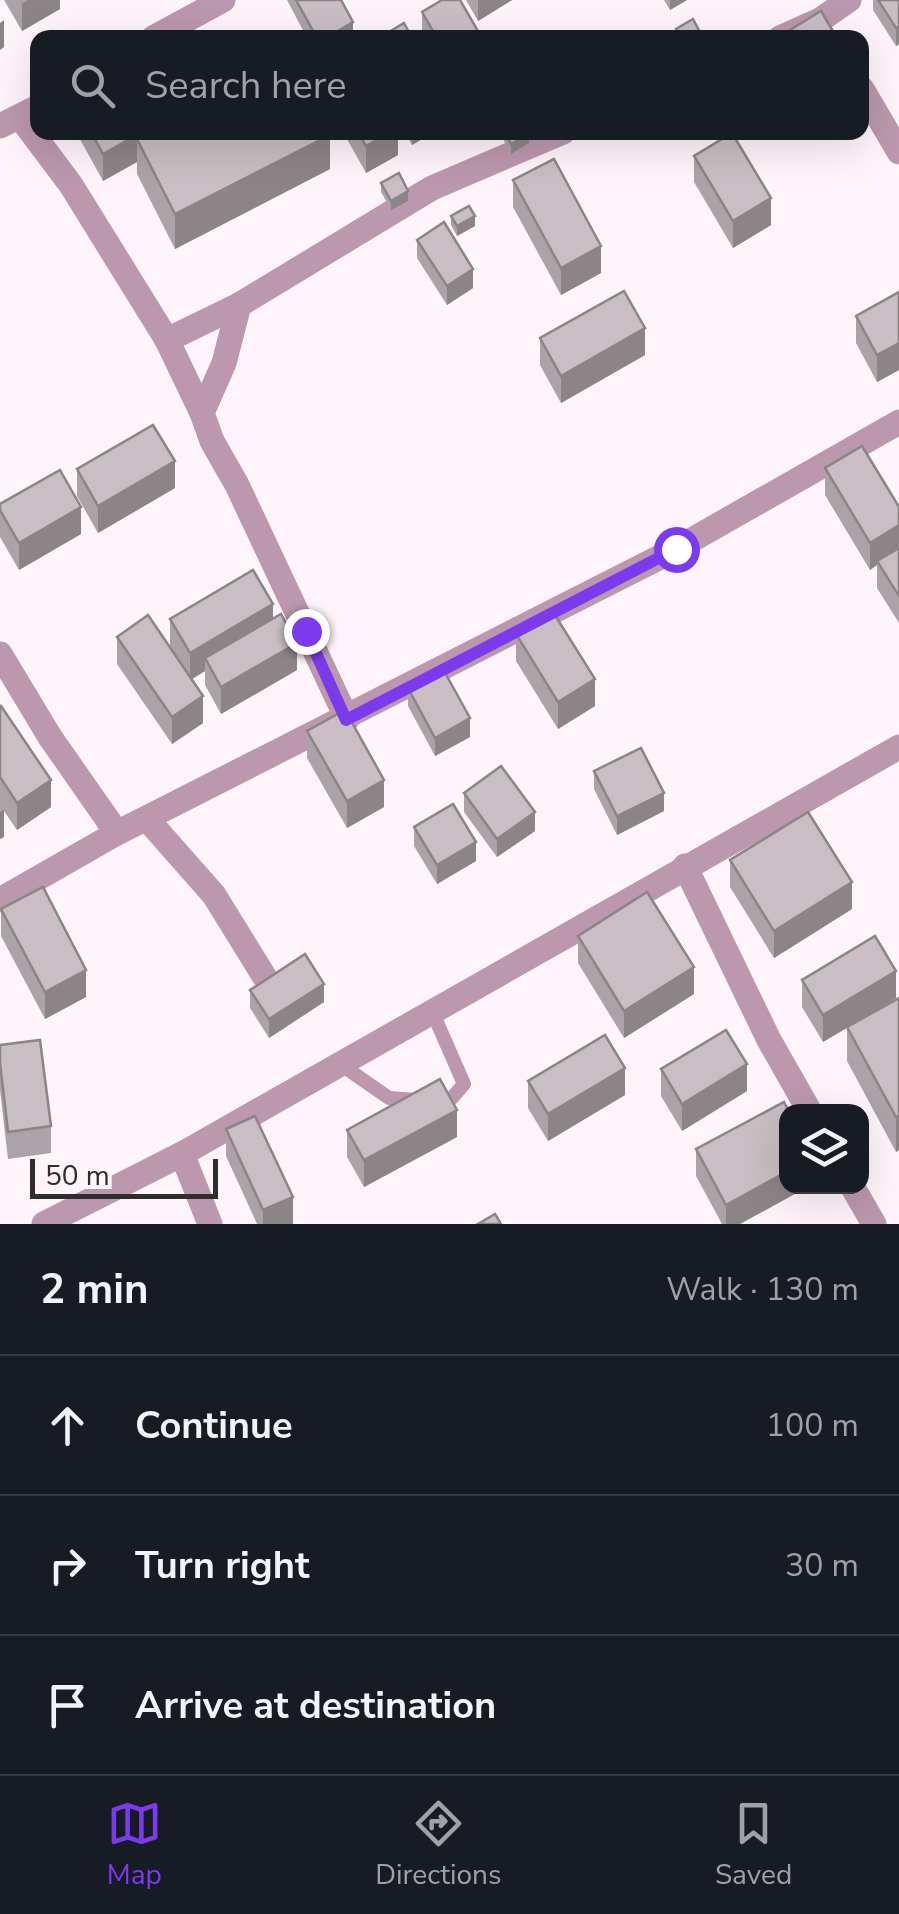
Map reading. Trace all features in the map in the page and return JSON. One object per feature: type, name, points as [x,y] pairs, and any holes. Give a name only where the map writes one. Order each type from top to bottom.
[{"type":"street","points":[[168,30],[223,0]]},
{"type":"street","points":[[825,29],[849,0]]},
{"type":"street","points":[[869,101],[899,152]]},
{"type":"street","points":[[37,140],[71,185],[167,340],[346,720]]},
{"type":"street","points":[[167,340],[238,304],[432,188],[544,140]]},
{"type":"street","points":[[202,413],[224,363],[238,304]]},
{"type":"street","points":[[0,900],[117,834],[676,549],[899,422]]},
{"type":"street","points":[[0,654],[50,738],[117,834]]},
{"type":"street","points":[[44,1224],[182,1154],[899,747]]},
{"type":"street","points":[[147,819],[214,895],[264,976]]},
{"type":"street","points":[[685,866],[768,1040],[805,1104]]},
{"type":"street","points":[[182,1154],[210,1224]]},
{"type":"street","points":[[857,1194],[874,1224]]},
{"type":"lane","points":[[340,1064],[388,1098],[430,1102],[452,1098],[464,1084],[432,1011]]},
{"type":"building","points":[[296,0],[341,0],[353,22],[340,30],[313,30]]},
{"type":"building","points":[[442,0],[460,0],[477,30],[432,30],[422,12]]},
{"type":"building","points":[[878,0],[899,0],[899,26],[896,28]]},
{"type":"building","points":[[821,11],[832,30],[790,30]]},
{"type":"building","points":[[693,19],[699,30],[677,30]]},
{"type":"building","points":[[95,140],[128,140],[103,154]]},
{"type":"building","points":[[138,140],[320,140],[175,214]]},
{"type":"building","points":[[720,140],[736,140],[771,198],[733,221],[694,156]]},
{"type":"building","points":[[554,159],[601,246],[561,268],[513,180]]},
{"type":"building","points":[[399,173],[408,191],[391,201],[381,183]]},
{"type":"building","points":[[469,206],[475,216],[457,226],[451,216]]},
{"type":"building","points":[[444,222],[473,269],[447,286],[417,240]]},
{"type":"building","points":[[624,291],[645,328],[561,376],[540,338]]},
{"type":"building","points":[[899,292],[899,343],[877,355],[856,316]]},
{"type":"building","points":[[153,425],[175,461],[98,506],[77,469]]},
{"type":"building","points":[[862,446],[899,507],[899,525],[870,543],[825,468]]},
{"type":"building","points":[[60,470],[81,507],[19,543],[0,504]]},
{"type":"building","points":[[899,548],[899,596],[877,561]]},
{"type":"building","points":[[253,570],[273,604],[190,653],[170,619]]},
{"type":"building","points":[[553,612],[595,679],[558,702],[516,634]]},
{"type":"building","points":[[281,614],[297,643],[221,687],[205,658]]},
{"type":"building","points":[[148,615],[203,696],[172,717],[117,637]]},
{"type":"building","points":[[443,669],[470,718],[435,738],[408,688]]},
{"type":"building","points":[[1,706],[51,780],[17,803],[0,777]]},
{"type":"building","points":[[345,710],[384,780],[347,801],[307,731]]},
{"type":"building","points":[[641,748],[664,793],[617,816],[594,771]]},
{"type":"building","points":[[501,766],[535,812],[497,839],[464,793]]},
{"type":"building","points":[[453,804],[476,842],[437,865],[414,827]]},
{"type":"building","points":[[808,812],[852,882],[774,931],[730,860]]},
{"type":"building","points":[[43,887],[86,970],[45,992],[1,909]]},
{"type":"building","points":[[647,892],[694,967],[624,1011],[578,936]]},
{"type":"building","points":[[875,936],[896,971],[823,1015],[802,980]]},
{"type":"building","points":[[305,954],[324,984],[269,1019],[250,990]]},
{"type":"building","points":[[899,998],[899,1116],[896,1117],[847,1027]]},
{"type":"building","points":[[726,1030],[747,1064],[682,1104],[661,1069]]},
{"type":"building","points":[[605,1035],[625,1068],[548,1114],[528,1081]]},
{"type":"building","points":[[40,1040],[51,1126],[8,1132],[0,1045]]},
{"type":"building","points":[[440,1079],[457,1110],[364,1160],[347,1130]]},
{"type":"building","points":[[779,1105],[779,1176],[726,1205],[696,1149]]},
{"type":"building","points":[[255,1116],[293,1197],[263,1210],[226,1129]]},
{"type":"building","points":[[495,1214],[501,1224],[478,1224]]},
{"type":"route","points":[[306,631],[346,720],[676,549]]}]
